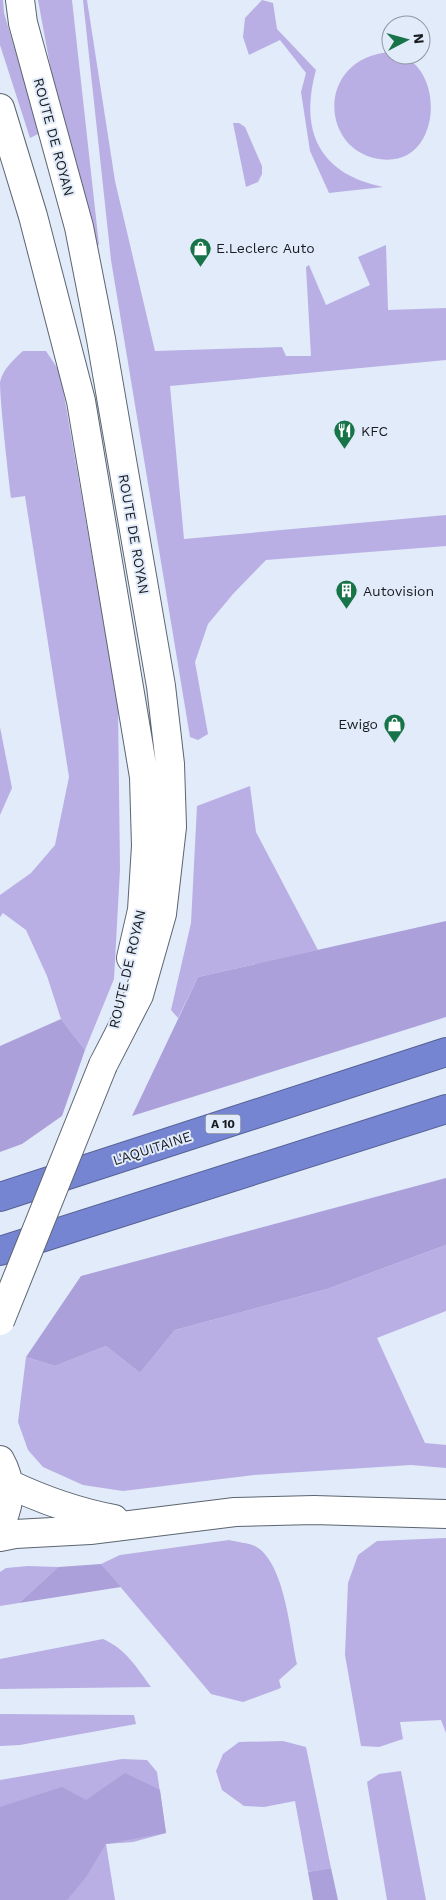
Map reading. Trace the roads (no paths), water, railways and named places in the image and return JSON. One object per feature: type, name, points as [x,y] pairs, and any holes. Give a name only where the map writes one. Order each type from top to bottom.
[{"type":"highway","name":"L'AQUITAINE","points":[[0,1197],[446,1052]]},
{"type":"highway","points":[[0,1251],[446,1109]]},
{"type":"main road","name":"ROUTE DE ROYAN","points":[[0,1320],[103,1065],[139,995],[162,914],[172,827],[170,764],[161,686],[101,339],[79,227],[23,23],[20,0]]},
{"type":"main road","name":"ROUTE DE ROYAN","points":[[0,108],[54,296],[80,401],[144,777],[146,846],[142,910],[103,1065]]},
{"type":"main road","points":[[54,296],[76,300],[112,497],[132,523]]},
{"type":"main road","points":[[4,1472],[55,1504],[84,1513],[137,1523]]},
{"type":"main road","points":[[0,1525],[8,1504],[4,1472]]},
{"type":"main road","points":[[0,1537],[31,1532],[90,1530],[235,1512],[278,1510],[446,1514]]},
{"type":"place","name":"E.Leclerc Auto","points":[[200,267]]},
{"type":"place","name":"KFC","points":[[345,450]]},
{"type":"place","name":"Autovision","points":[[347,610]]},
{"type":"place","name":"Ewigo","points":[[394,743]]}]
